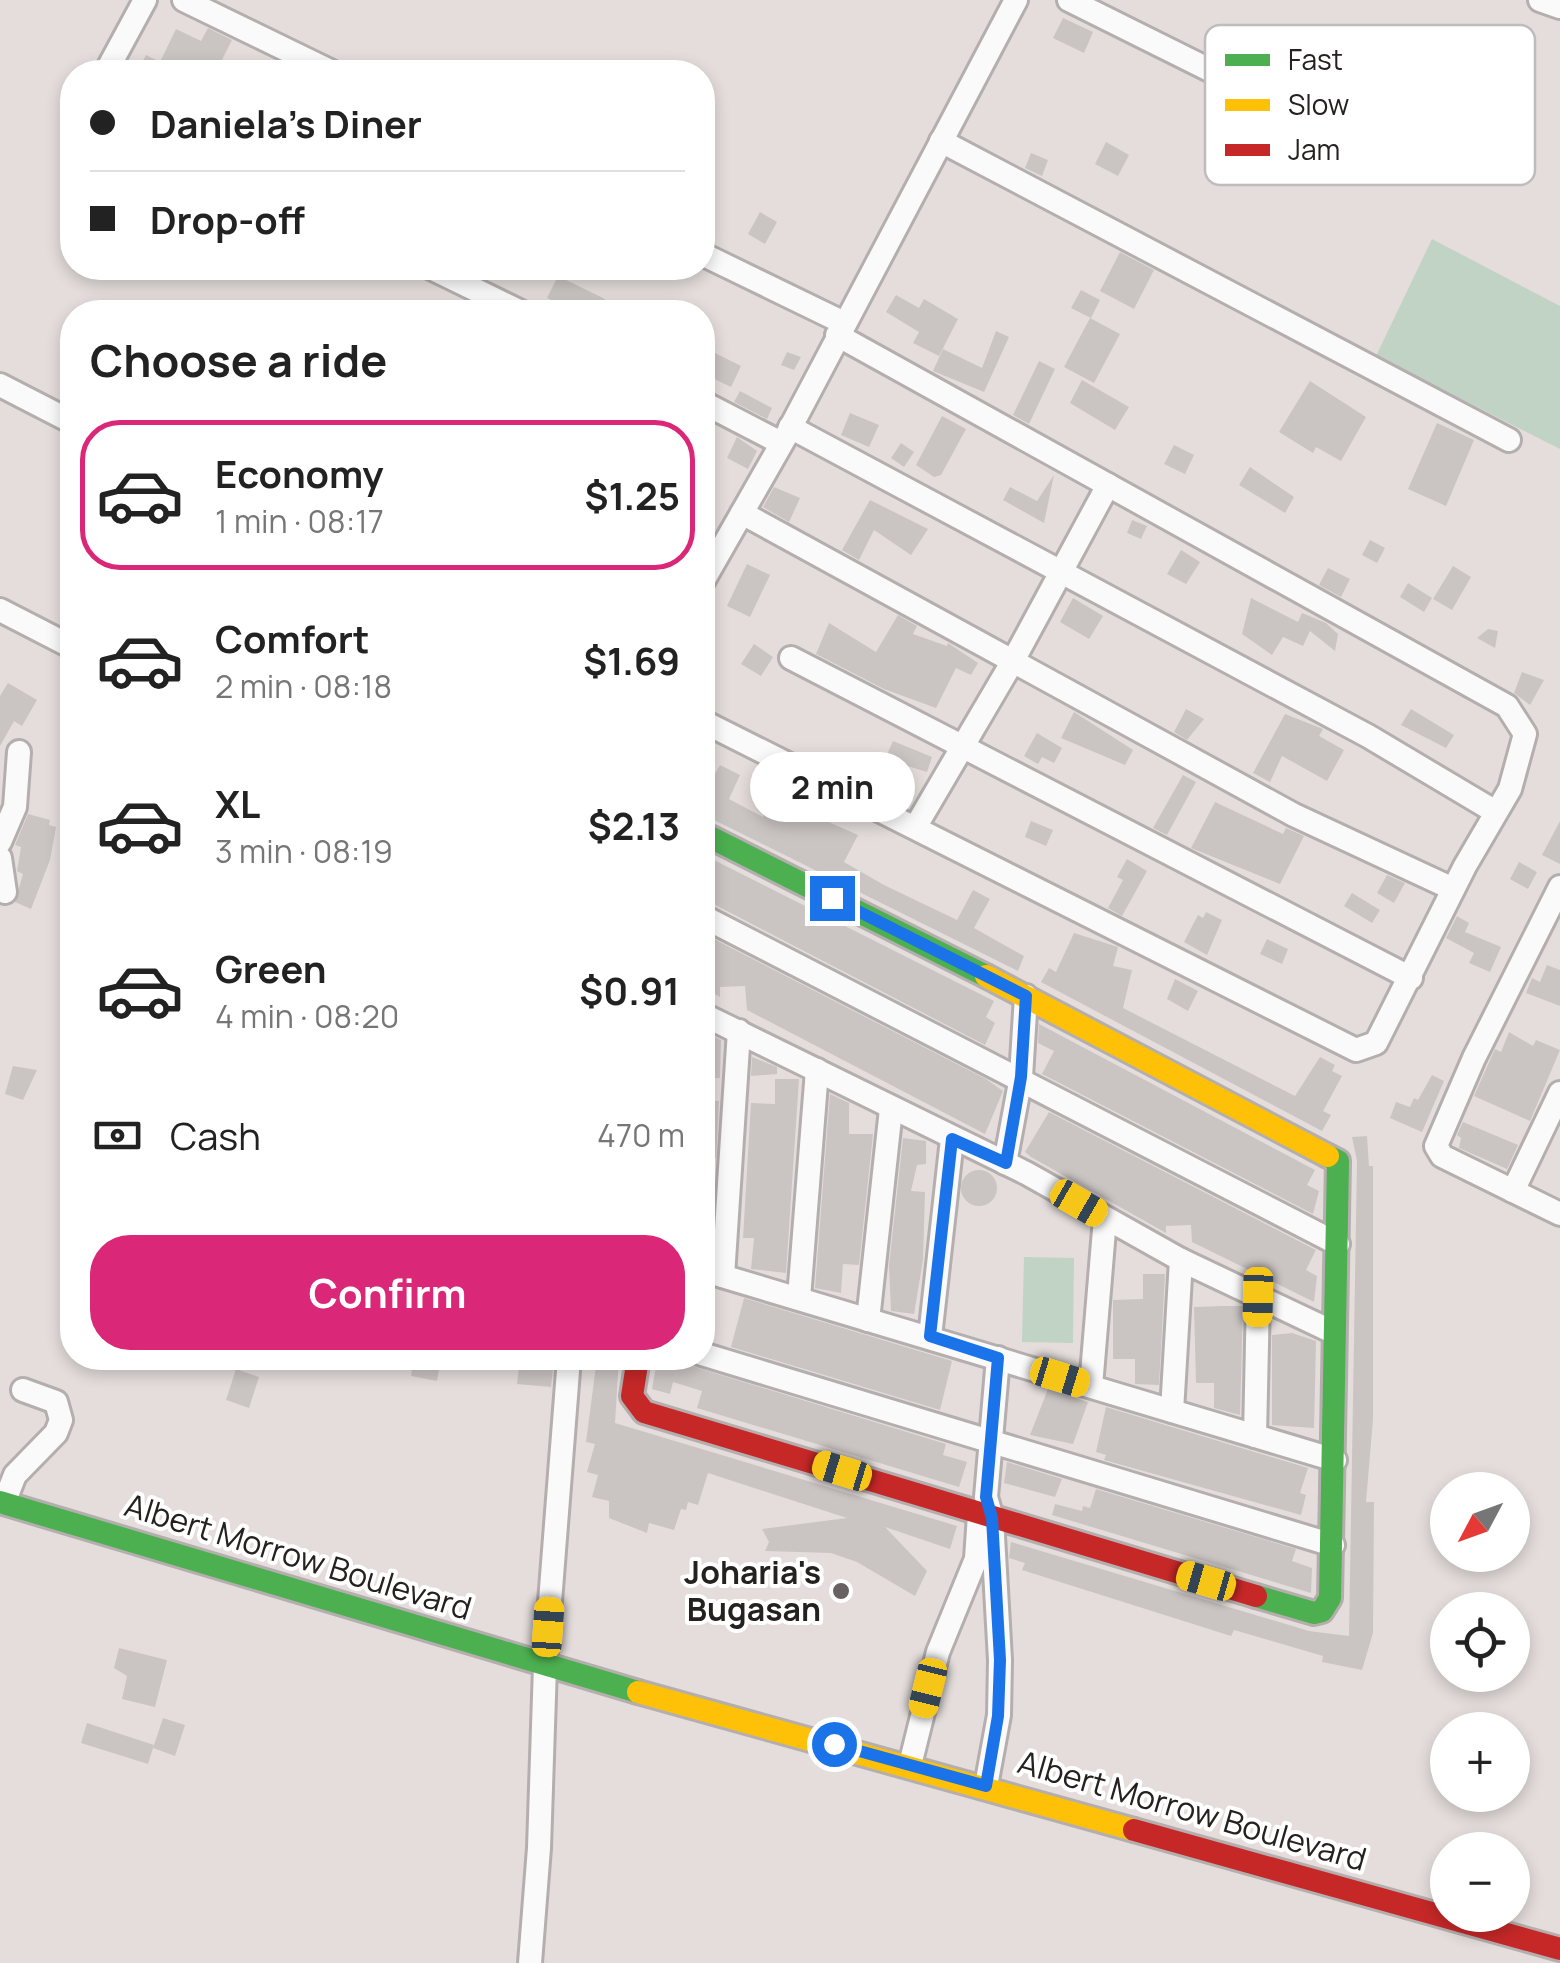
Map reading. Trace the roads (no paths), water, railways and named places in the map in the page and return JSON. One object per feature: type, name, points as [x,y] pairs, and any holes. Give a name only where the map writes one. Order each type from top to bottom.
[{"type":"street","points":[[112,60],[145,0]]},
{"type":"street","points":[[184,0],[307,60]]},
{"type":"street","points":[[715,560],[786,436],[1016,0]]},
{"type":"street","points":[[1069,0],[1205,68]]},
{"type":"street","points":[[1540,0],[1560,7]]},
{"type":"street","points":[[941,141],[1509,440]]},
{"type":"street","points":[[715,261],[841,329],[1108,486],[1507,706],[1525,734],[1510,790],[1494,810],[1376,1043],[1366,1048],[1344,1048],[916,826],[715,727]]},
{"type":"street","points":[[455,280],[497,300]]},
{"type":"street","points":[[0,386],[60,416]]},
{"type":"street","points":[[715,407],[786,436],[1060,571],[1184,641],[1368,736],[1494,810]]},
{"type":"street","points":[[916,826],[1014,659],[1108,486]]},
{"type":"street","points":[[742,513],[1294,814],[1453,890]]},
{"type":"street","points":[[0,610],[60,640]]},
{"type":"street","points":[[791,658],[1410,978]]},
{"type":"street","points":[[0,842],[15,808],[19,752]]},
{"type":"street","points":[[636,1370],[632,1396],[644,1412],[986,1510],[1314,1613],[1322,1611],[1330,1598],[1335,1460],[1332,1332],[1340,1164],[1329,1153],[1026,996],[715,840]]},
{"type":"street","points":[[0,858],[5,892]]},
{"type":"street","points":[[1560,887],[1554,916],[1437,1140],[1442,1156],[1560,1214]]},
{"type":"street","points":[[715,923],[1021,1077],[1338,1244]]},
{"type":"street","points":[[1006,1163],[1021,1077],[1026,996]]},
{"type":"street","points":[[715,1020],[1006,1163],[1181,1260],[1332,1332]]},
{"type":"street","points":[[715,1254],[739,1031]]},
{"type":"street","points":[[799,1298],[817,1070]]},
{"type":"street","points":[[1513,1192],[1557,1108]]},
{"type":"street","points":[[868,1320],[891,1109]]},
{"type":"street","points":[[930,1336],[952,1139]]},
{"type":"street","points":[[1091,1386],[1105,1218]]},
{"type":"street","points":[[1172,1411],[1181,1260]]},
{"type":"street","points":[[715,1274],[1335,1460]]},
{"type":"street","points":[[1255,1436],[1258,1297]]},
{"type":"street","points":[[715,1358],[1333,1545]]},
{"type":"street","points":[[986,1786],[998,1716],[996,1616],[986,1510],[988,1440],[998,1358]]},
{"type":"street","points":[[530,1963],[539,1848],[544,1666],[568,1370]]},
{"type":"street","points":[[2,1503],[14,1475],[56,1433],[62,1420],[56,1402],[24,1390]]},
{"type":"street","name":"Albert Morrow Boulevard","points":[[2,1503],[544,1666],[986,1786],[1560,1950]]},
{"type":"street","points":[[910,1765],[938,1652],[976,1559],[986,1510]]},
{"type":"street","points":[[957,1609],[996,1616]]},
{"type":"place","name":"Joharia's Bugasan","points":[[841,1591]]}]
